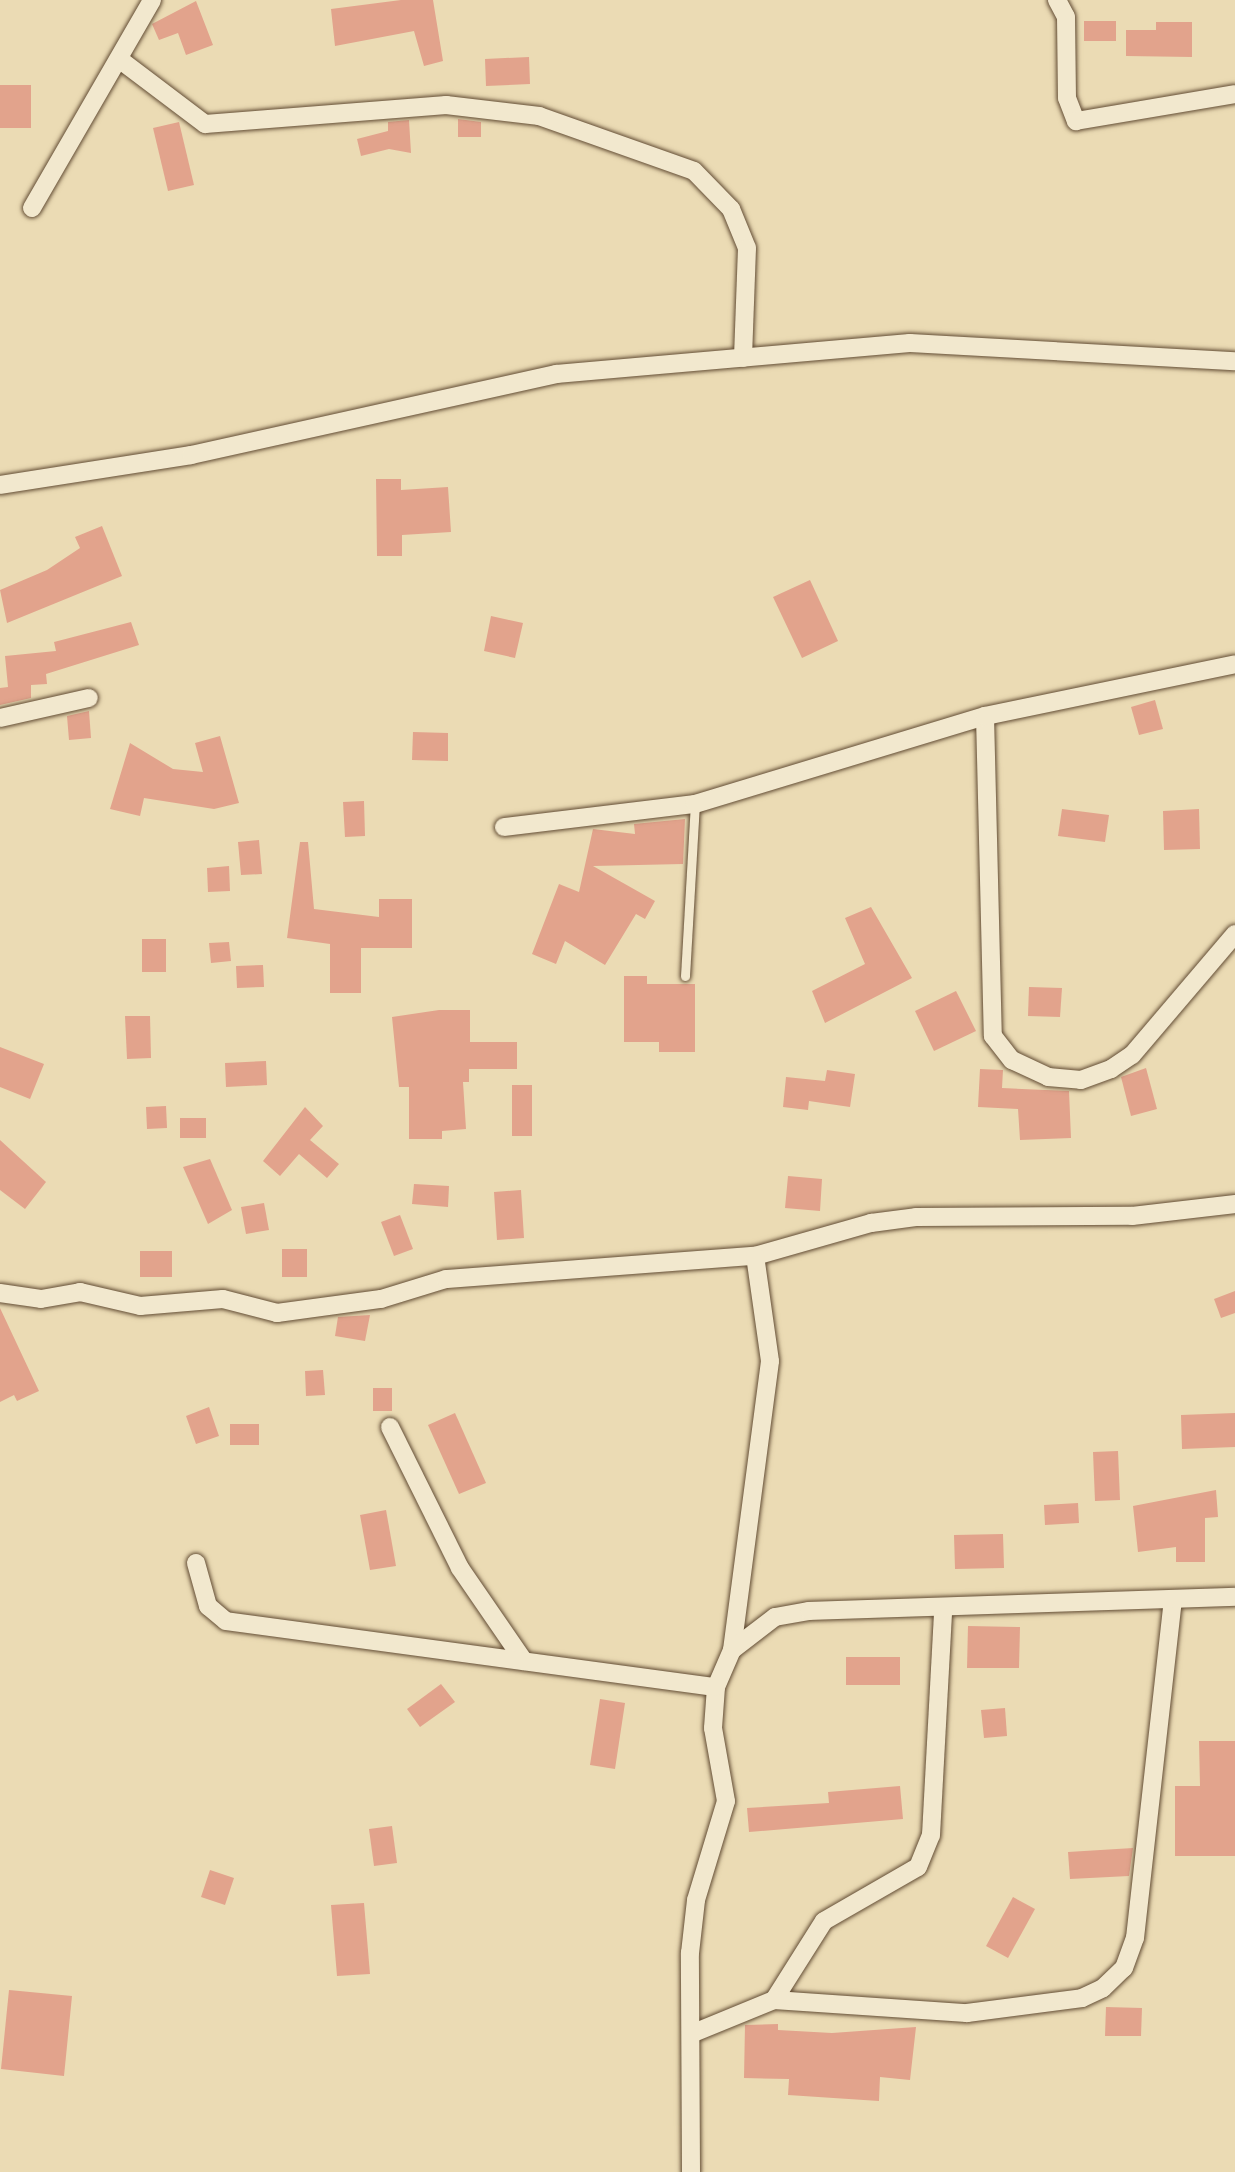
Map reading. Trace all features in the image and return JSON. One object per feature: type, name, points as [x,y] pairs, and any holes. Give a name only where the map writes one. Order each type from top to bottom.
[{"type":"street","points":[[32,208],[152,0]]},
{"type":"street","points":[[1057,0],[1066,17],[1067,98],[1076,121],[1235,94]]},
{"type":"street","points":[[119,59],[205,124],[446,105],[539,116],[694,171],[731,209],[747,248],[743,358]]},
{"type":"street","points":[[0,485],[191,455],[556,374],[910,344],[1235,361]]},
{"type":"street","points":[[504,827],[695,804],[985,716],[1235,664]]},
{"type":"street","points":[[0,718],[89,698]]},
{"type":"street","points":[[985,716],[993,1036],[1012,1060],[1048,1078],[1081,1080],[1112,1069],[1132,1055],[1235,934]]},
{"type":"street","points":[[0,1293],[40,1299],[80,1292],[160,1306],[223,1298],[277,1313],[381,1299],[446,1280],[754,1256],[871,1223],[916,1218],[1132,1216],[1235,1204]]},
{"type":"street","points":[[692,2172],[691,2034],[696,1900],[726,1801],[713,1728],[716,1687],[732,1650],[770,1361],[754,1256]]},
{"type":"street","points":[[390,1427],[460,1568],[524,1661]]},
{"type":"street","points":[[196,1563],[208,1606],[226,1621],[716,1687]]},
{"type":"street","points":[[732,1650],[775,1617],[1235,1597]]},
{"type":"street","points":[[691,2034],[774,2000],[967,2013],[1082,1998],[1124,1968],[1135,1938],[1173,1600]]},
{"type":"street","points":[[774,2000],[824,1921],[918,1866],[932,1836],[944,1610]]},
{"type":"lane","points":[[685,976],[695,804]]},
{"type":"building","points":[[433,0],[443,61],[424,66],[414,31],[335,46],[331,9]]},
{"type":"building","points":[[196,1],[213,45],[186,55],[178,33],[159,40],[152,24]]},
{"type":"building","points":[[1084,21],[1116,21],[1116,41],[1084,41]]},
{"type":"building","points":[[1156,22],[1192,22],[1192,57],[1126,56],[1126,30],[1156,30]]},
{"type":"building","points":[[529,57],[530,84],[486,86],[485,59]]},
{"type":"building","points":[[0,85],[31,85],[31,128],[0,128]]},
{"type":"building","points":[[458,119],[481,122],[481,137],[458,137]]},
{"type":"building","points":[[409,120],[411,153],[389,149],[361,156],[357,139],[388,131],[388,122]]},
{"type":"building","points":[[179,122],[194,185],[168,191],[153,128]]},
{"type":"building","points":[[376,479],[401,479],[401,490],[448,487],[451,532],[402,535],[402,556],[377,556]]},
{"type":"building","points":[[102,526],[122,576],[7,623],[0,590],[47,570],[80,548],[75,537]]},
{"type":"building","points":[[810,580],[838,641],[802,658],[773,597]]},
{"type":"building","points":[[491,616],[523,623],[515,658],[484,651]]},
{"type":"building","points":[[131,622],[139,645],[46,674],[47,684],[31,685],[31,698],[0,705],[0,688],[8,687],[5,656],[56,651],[54,642]]},
{"type":"building","points":[[1155,700],[1163,729],[1139,735],[1131,707]]},
{"type":"building","points":[[89,711],[91,738],[69,740],[67,716]]},
{"type":"building","points":[[413,732],[448,733],[448,761],[412,760]]},
{"type":"building","points":[[220,736],[239,803],[214,809],[144,798],[140,816],[110,809],[130,743],[173,769],[203,772],[195,743]]},
{"type":"building","points":[[364,801],[365,836],[345,837],[343,802]]},
{"type":"building","points":[[1062,809],[1109,815],[1105,842],[1058,836]]},
{"type":"building","points":[[1199,809],[1200,849],[1164,850],[1163,811]]},
{"type":"building","points":[[685,819],[683,864],[593,866],[655,901],[645,919],[636,914],[605,965],[565,941],[556,964],[532,954],[559,884],[579,892],[593,829],[635,834],[634,824]]},
{"type":"building","points":[[259,840],[262,874],[241,875],[238,842]]},
{"type":"building","points":[[300,842],[308,842],[314,909],[379,917],[379,899],[412,899],[412,948],[361,948],[361,993],[330,993],[330,944],[287,938]]},
{"type":"building","points":[[229,866],[230,891],[208,892],[207,868]]},
{"type":"building","points":[[871,907],[912,978],[825,1023],[812,991],[865,964],[845,918]]},
{"type":"building","points":[[142,939],[166,939],[166,972],[142,972]]},
{"type":"building","points":[[229,942],[231,961],[211,963],[209,943]]},
{"type":"building","points":[[263,965],[264,987],[237,988],[236,966]]},
{"type":"building","points":[[624,976],[647,976],[647,984],[695,984],[695,1052],[659,1052],[659,1042],[624,1042]]},
{"type":"building","points":[[1029,987],[1062,988],[1060,1017],[1028,1016]]},
{"type":"building","points":[[956,991],[976,1031],[934,1051],[915,1011]]},
{"type":"building","points":[[470,1010],[470,1042],[517,1042],[517,1069],[469,1069],[469,1082],[463,1082],[466,1129],[442,1131],[442,1139],[409,1139],[409,1087],[399,1087],[392,1017]]},
{"type":"building","points":[[125,1016],[150,1016],[151,1058],[127,1059]]},
{"type":"building","points":[[0,1047],[44,1064],[30,1099],[0,1087]]},
{"type":"building","points":[[266,1061],[267,1085],[226,1087],[225,1063]]},
{"type":"building","points":[[1146,1068],[1157,1109],[1131,1116],[1121,1077]]},
{"type":"building","points":[[980,1069],[1003,1070],[1002,1088],[1069,1091],[1071,1138],[1020,1140],[1018,1109],[978,1107]]},
{"type":"building","points":[[827,1070],[855,1074],[850,1107],[809,1101],[808,1110],[783,1107],[786,1077],[825,1081]]},
{"type":"building","points":[[512,1085],[532,1085],[532,1136],[512,1136]]},
{"type":"building","points":[[166,1106],[167,1128],[147,1129],[146,1107]]},
{"type":"building","points":[[305,1107],[323,1126],[310,1140],[339,1164],[327,1178],[299,1154],[280,1176],[263,1161]]},
{"type":"building","points":[[180,1118],[206,1118],[206,1138],[180,1138]]},
{"type":"building","points":[[0,1140],[46,1182],[25,1209],[0,1190]]},
{"type":"building","points":[[210,1159],[232,1210],[208,1224],[183,1167]]},
{"type":"building","points":[[788,1176],[822,1179],[820,1211],[785,1208]]},
{"type":"building","points":[[414,1184],[449,1186],[448,1207],[412,1204]]},
{"type":"building","points":[[521,1190],[524,1238],[497,1240],[494,1192]]},
{"type":"building","points":[[264,1203],[269,1230],[246,1234],[241,1207]]},
{"type":"building","points":[[400,1215],[413,1249],[394,1256],[381,1222]]},
{"type":"building","points":[[282,1249],[307,1249],[307,1277],[282,1277]]},
{"type":"building","points":[[140,1251],[172,1251],[172,1277],[140,1277]]},
{"type":"building","points":[[1235,1291],[1235,1313],[1221,1318],[1214,1299]]},
{"type":"building","points":[[0,1308],[39,1391],[17,1401],[14,1395],[0,1402]]},
{"type":"building","points":[[370,1315],[365,1341],[335,1336],[338,1317]]},
{"type":"building","points":[[323,1370],[325,1395],[306,1396],[305,1371]]},
{"type":"building","points":[[373,1388],[392,1388],[392,1411],[373,1411]]},
{"type":"building","points":[[209,1407],[219,1436],[196,1444],[186,1416]]},
{"type":"building","points":[[455,1413],[486,1483],[459,1494],[428,1425]]},
{"type":"building","points":[[1235,1413],[1235,1447],[1182,1449],[1181,1415]]},
{"type":"building","points":[[230,1424],[259,1424],[259,1445],[230,1445]]},
{"type":"building","points":[[1118,1451],[1120,1500],[1095,1501],[1093,1452]]},
{"type":"building","points":[[1216,1490],[1218,1517],[1205,1518],[1205,1562],[1176,1562],[1176,1547],[1138,1552],[1133,1506]]},
{"type":"building","points":[[1078,1503],[1079,1523],[1045,1525],[1044,1505]]},
{"type":"building","points":[[386,1510],[396,1566],[370,1570],[360,1515]]},
{"type":"building","points":[[1003,1534],[1004,1568],[955,1569],[954,1535]]},
{"type":"building","points":[[968,1626],[1020,1627],[1019,1668],[967,1668]]},
{"type":"building","points":[[846,1657],[900,1657],[900,1685],[846,1685]]},
{"type":"building","points":[[441,1684],[455,1702],[420,1727],[407,1709]]},
{"type":"building","points":[[600,1699],[625,1703],[615,1769],[590,1765]]},
{"type":"building","points":[[1005,1708],[1007,1736],[984,1738],[981,1710]]},
{"type":"building","points":[[1199,1741],[1235,1741],[1235,1856],[1175,1856],[1175,1786],[1200,1786]]},
{"type":"building","points":[[900,1786],[903,1819],[749,1832],[747,1808],[829,1803],[828,1792]]},
{"type":"building","points":[[392,1826],[397,1863],[374,1866],[369,1829]]},
{"type":"building","points":[[1133,1848],[1129,1876],[1070,1879],[1068,1852]]},
{"type":"building","points":[[210,1870],[234,1878],[225,1905],[201,1897]]},
{"type":"building","points":[[1013,1897],[1035,1909],[1008,1958],[986,1946]]},
{"type":"building","points":[[364,1903],[370,1974],[337,1976],[331,1905]]},
{"type":"building","points":[[9,1990],[72,1996],[64,2076],[1,2069]]},
{"type":"building","points":[[1106,2007],[1142,2008],[1141,2036],[1105,2036]]},
{"type":"building","points":[[778,2024],[778,2030],[832,2033],[916,2027],[910,2080],[880,2077],[879,2101],[788,2095],[789,2079],[744,2078],[745,2025]]}]
